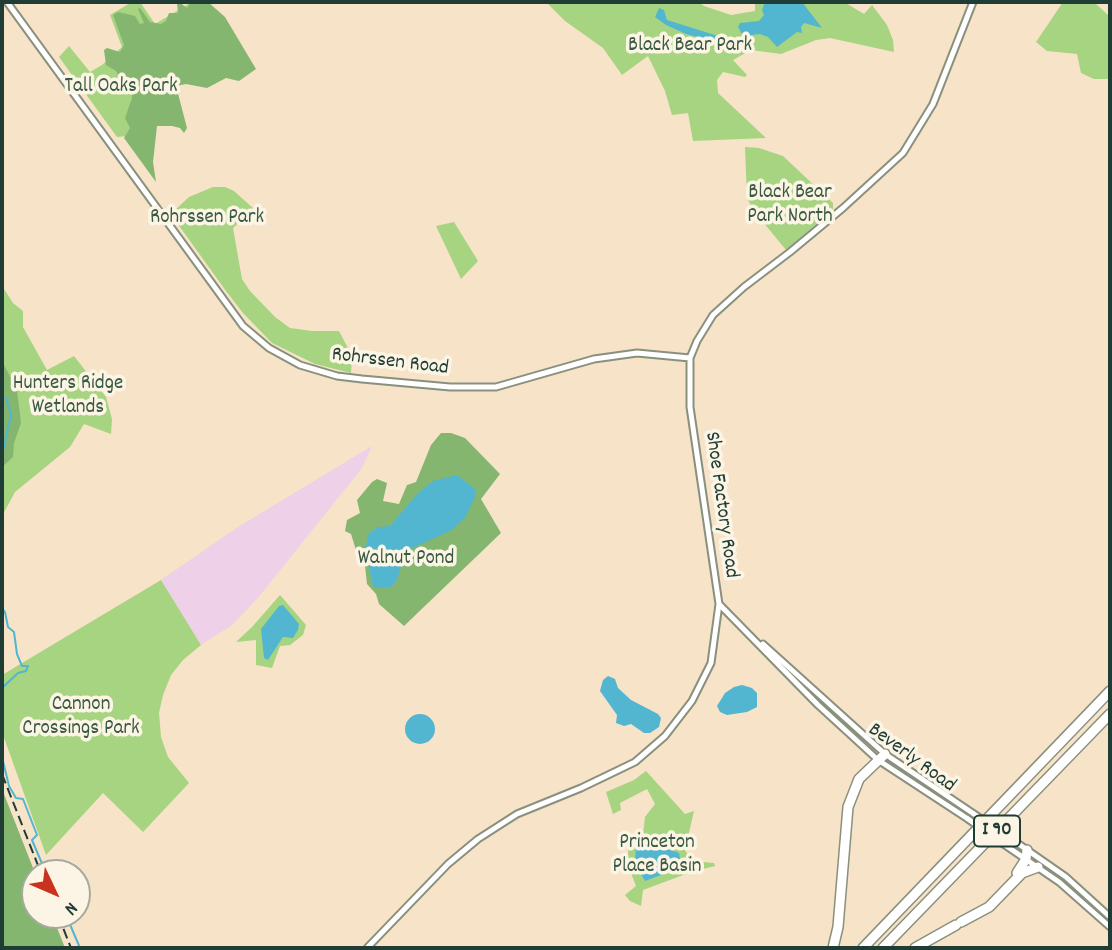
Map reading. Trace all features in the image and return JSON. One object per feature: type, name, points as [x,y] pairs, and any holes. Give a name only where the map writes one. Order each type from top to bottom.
[{"type":"highway","name":"I 90","points":[[863,948],[1110,691]]},
{"type":"highway","name":"I 90","points":[[883,948],[1110,714]]},
{"type":"highway","points":[[833,948],[838,927],[848,807],[859,779],[882,757]]},
{"type":"highway","points":[[1005,892],[1027,855]]},
{"type":"highway","points":[[915,948],[989,907],[1022,873],[1038,867]]},
{"type":"street","name":"Rohrssen Road","points":[[7,2],[243,326],[269,348],[300,365],[337,376],[362,379],[450,387],[496,387],[594,359],[637,353],[690,358]]},
{"type":"street","name":"Shoe Factory Road","points":[[367,948],[448,864],[479,838],[517,814],[635,762],[665,736],[692,701],[711,663],[719,604],[690,407],[690,358],[713,315],[843,208],[903,153],[933,104],[973,2]]},
{"type":"street","name":"Beverly Road","points":[[719,604],[882,757],[971,817],[1010,838],[1038,867],[1110,927]]},
{"type":"street","name":"Beverly Road","points":[[971,817],[1002,843],[1066,877],[1110,917]]},
{"type":"shaded area","points":[[372,446],[362,468],[257,599],[232,625],[201,645],[161,580],[238,527]]},
{"type":"green space","name":"Tall Oaks Park","points":[[132,2],[140,2],[155,24],[192,2],[177,70],[138,135],[117,137],[59,57],[69,46],[90,72],[102,65],[122,47],[110,15]]},
{"type":"green space","points":[[179,2],[187,8],[191,2],[208,2],[225,17],[256,69],[239,81],[226,78],[207,88],[186,84],[176,86],[187,128],[184,133],[180,128],[157,126],[153,162],[156,182],[124,138],[130,128],[125,118],[132,98],[131,86],[124,85],[116,71],[106,65],[104,50],[107,48],[120,52],[124,45],[113,15],[118,12],[135,16],[140,24],[144,23],[138,9],[140,8],[150,22],[161,24],[166,21],[169,13],[178,13]]},
{"type":"green space","name":"Black Bear Park","points":[[546,2],[698,2],[731,15],[755,11],[755,2],[844,2],[864,14],[872,5],[887,25],[894,52],[830,38],[816,40],[781,54],[751,50],[733,60],[747,75],[745,77],[723,72],[717,80],[718,93],[766,138],[693,141],[688,113],[672,115],[665,91],[648,56],[622,75],[603,48],[565,21]]},
{"type":"green space","points":[[1063,2],[1094,2],[1110,17],[1110,79],[1094,79],[1081,73],[1077,54],[1047,51],[1036,42]]},
{"type":"green space","name":"Black Bear Park North","points":[[745,147],[759,148],[783,156],[833,203],[833,210],[786,250],[754,211],[747,198]]},
{"type":"green space","name":"Rohrssen Park","points":[[213,187],[225,187],[234,191],[254,209],[233,228],[242,279],[250,291],[275,317],[290,328],[339,331],[352,356],[351,373],[315,364],[272,343],[226,291],[172,216],[189,197]]},
{"type":"green space","points":[[454,222],[478,261],[461,279],[436,226]]},
{"type":"green space","name":"Hunters Ridge Wetlands","points":[[2,286],[13,303],[23,311],[23,327],[47,370],[74,356],[106,397],[112,419],[111,434],[84,424],[70,447],[15,492],[2,516]]},
{"type":"green space","points":[[2,361],[17,390],[21,423],[14,443],[13,457],[2,467]]},
{"type":"green space","name":"Walnut Pond","points":[[441,433],[465,438],[500,474],[481,499],[501,533],[404,626],[379,604],[376,594],[367,584],[363,548],[356,550],[351,534],[345,531],[347,520],[360,513],[357,500],[377,479],[387,483],[383,501],[399,504],[407,485],[416,482],[431,445]]},
{"type":"green space","name":"Cannon Crossings Park","points":[[161,580],[201,645],[183,660],[171,675],[159,713],[161,737],[168,757],[189,783],[143,832],[103,793],[46,855],[2,732],[2,675]]},
{"type":"green space","points":[[280,595],[306,625],[303,635],[290,645],[280,646],[272,668],[256,665],[256,640],[236,642]]},
{"type":"green space","name":"Princeton Place Basin","points":[[646,771],[685,814],[694,811],[685,850],[689,857],[692,861],[714,863],[715,866],[643,890],[641,906],[630,901],[625,895],[636,886],[627,863],[630,835],[643,834],[645,817],[655,804],[647,789],[620,803],[621,810],[613,814],[606,792],[634,780]]},
{"type":"green space","points":[[2,789],[30,859],[21,859],[21,929],[58,929],[65,948],[2,948]]},
{"type":"water","points":[[765,2],[802,2],[822,28],[804,23],[801,27],[802,33],[797,32],[777,47],[768,37],[760,34],[743,36],[738,27],[740,23],[759,21],[764,15],[762,10]]},
{"type":"water","points":[[659,8],[664,10],[667,20],[718,36],[718,39],[709,40],[686,34],[666,25],[655,17]]},
{"type":"water","points":[[457,475],[475,489],[475,497],[465,518],[452,530],[406,551],[397,580],[391,587],[373,586],[365,550],[369,533],[378,527],[390,526],[417,494],[433,481]]},
{"type":"water","points":[[283,605],[299,624],[298,630],[293,638],[283,637],[268,660],[264,658],[261,629],[279,606]]},
{"type":"water","points":[[608,676],[615,679],[618,688],[631,700],[658,714],[661,718],[659,727],[650,733],[644,733],[631,724],[624,726],[616,723],[617,715],[600,691],[603,680]]},
{"type":"water","points":[[742,685],[757,693],[757,707],[747,712],[727,715],[720,712],[717,706],[725,693]]},
{"type":"water","points":[[420,714],[426,715],[434,723],[434,735],[426,743],[420,744],[414,743],[406,735],[405,729],[406,723],[414,715]]},
{"type":"water","points":[[653,836],[664,847],[679,853],[681,865],[645,881],[635,864],[636,845],[637,842]]},
{"type":"waterway","points":[[2,397],[6,399],[11,414],[2,455]]},
{"type":"waterway","points":[[2,608],[8,627],[14,632],[17,654],[22,666],[28,666],[26,671],[18,673],[2,688]]},
{"type":"waterway","points":[[2,757],[9,786],[16,798],[23,799],[37,835],[32,840],[40,859]]},
{"type":"waterway","points":[[72,929],[80,948]]},
{"type":"railway","points":[[2,774],[35,859]]},
{"type":"railway","points":[[64,929],[71,948]]}]
